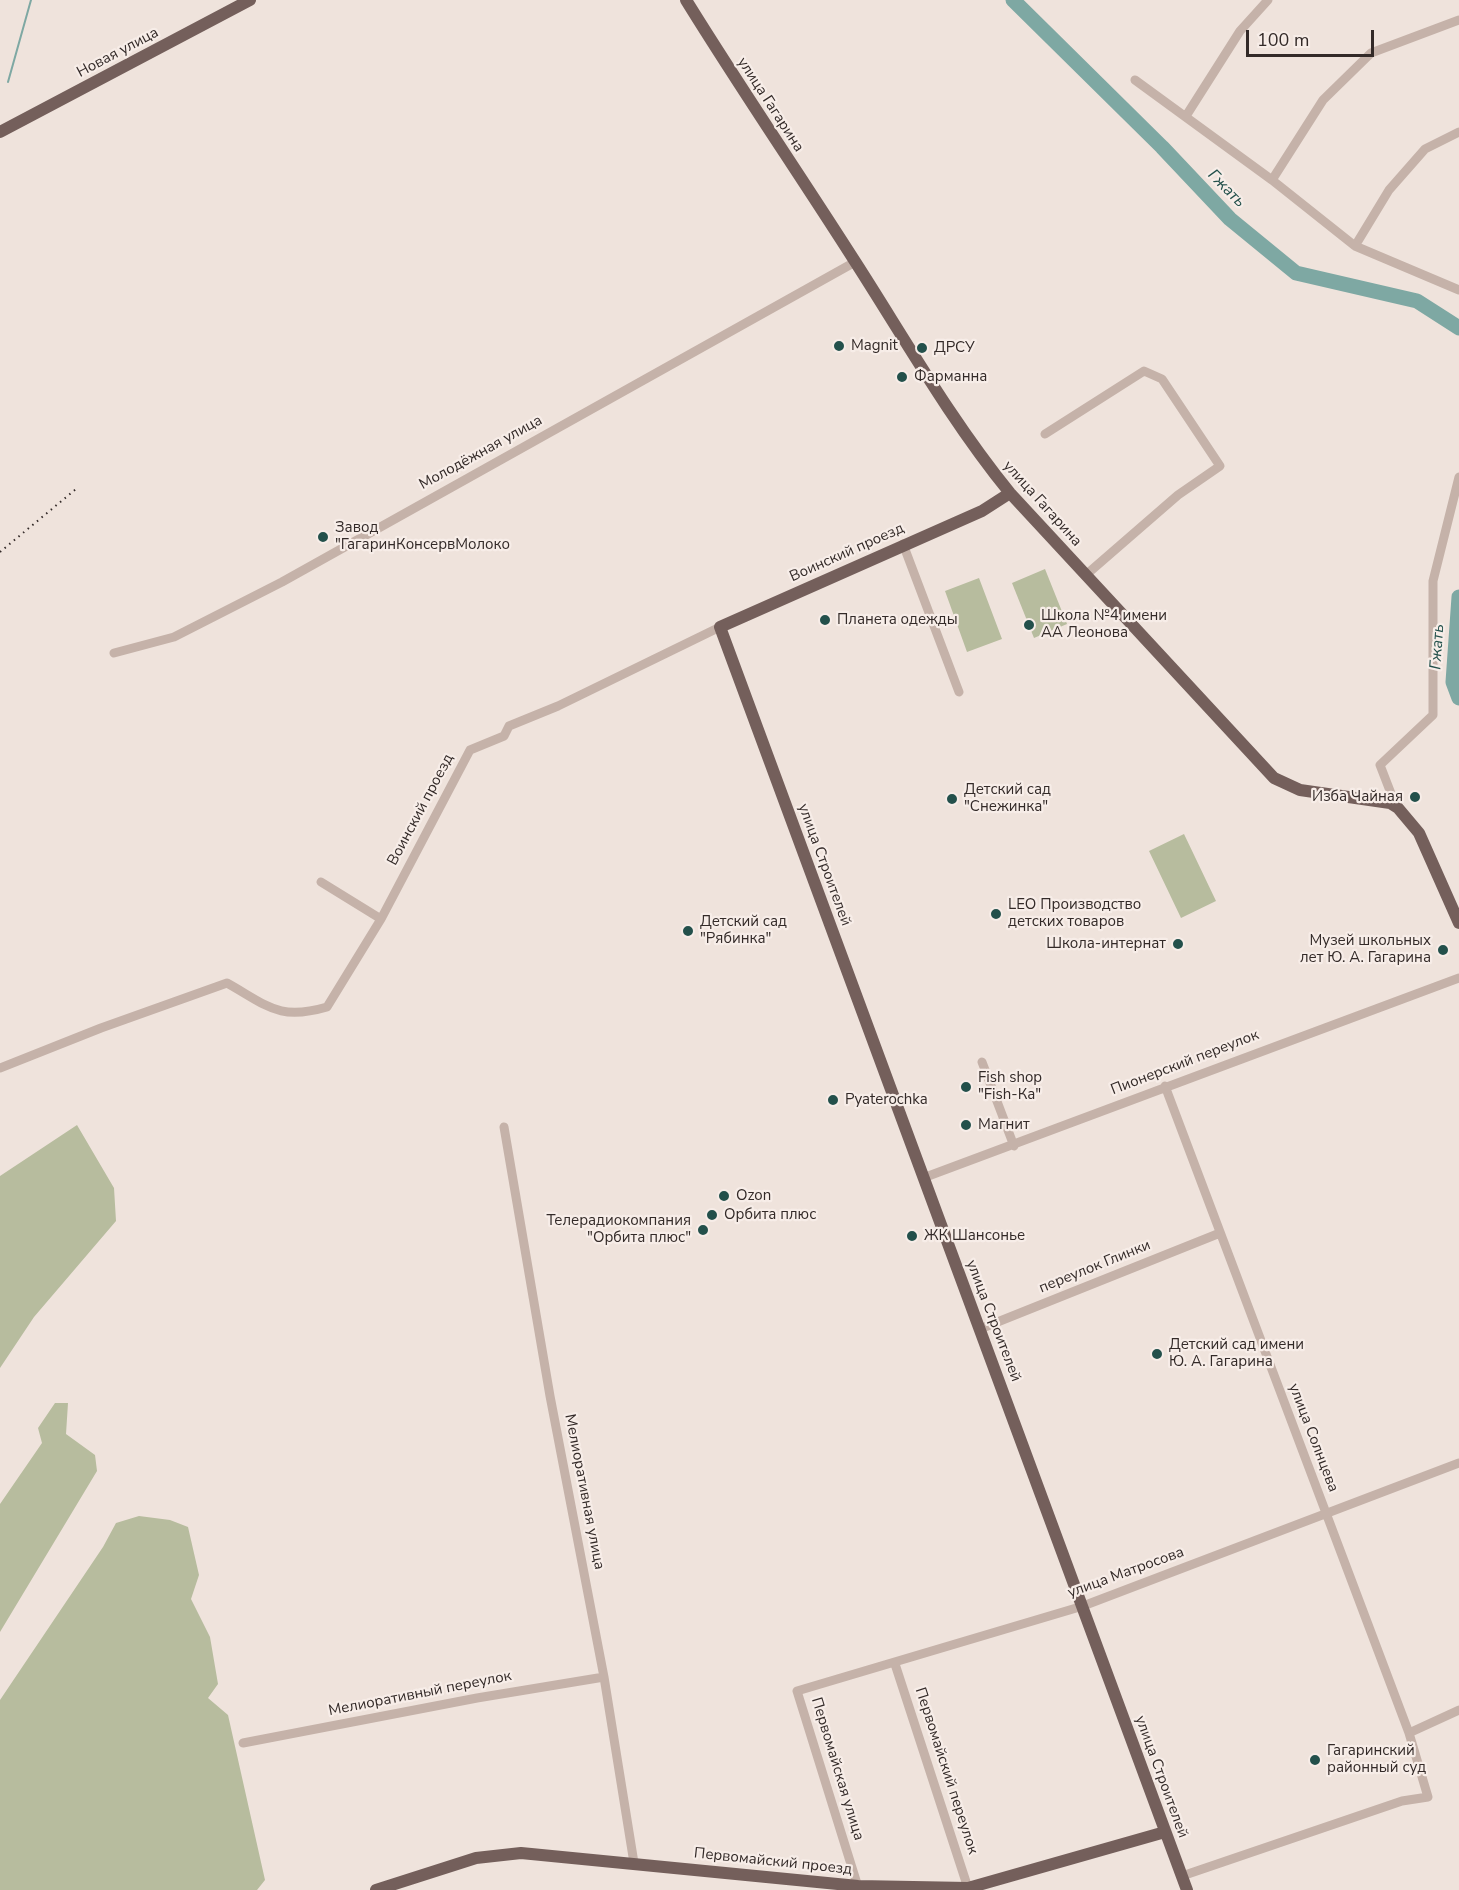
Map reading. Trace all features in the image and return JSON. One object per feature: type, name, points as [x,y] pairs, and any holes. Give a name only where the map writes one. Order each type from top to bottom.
[{"type":"main road","name":"Новая улица","points":[[0,132],[250,0]]},
{"type":"main road","name":"улица Гагарина","points":[[686,0],[761,121],[976,451],[1010,494],[1087,574],[1274,778],[1300,790],[1390,803]]},
{"type":"main road","name":"Воинский проезд","points":[[720,627],[903,544],[982,511],[1010,494]]},
{"type":"main road","name":"улица Строителей","points":[[720,627],[1187,1890]]},
{"type":"main road","points":[[1390,803],[1406,814],[1419,833],[1459,923]]},
{"type":"main road","name":"Первомайский проезд","points":[[376,1890],[476,1858],[521,1853],[858,1888],[968,1888],[1166,1832]]},
{"type":"street","points":[[1186,116],[1240,30],[1268,0]]},
{"type":"street","points":[[1272,180],[1323,100],[1371,53],[1459,20]]},
{"type":"street","points":[[1135,80],[1272,180],[1355,246],[1459,289]]},
{"type":"street","points":[[1355,246],[1389,190],[1425,149],[1459,132]]},
{"type":"street","name":"Молодёжная улица","points":[[114,653],[174,637],[282,582],[855,262]]},
{"type":"street","points":[[1045,434],[1144,371],[1162,379],[1220,466],[1178,495],[1087,574]]},
{"type":"street","points":[[1390,803],[1392,796],[1380,765],[1433,715],[1433,581],[1459,477]]},
{"type":"street","points":[[903,544],[959,692]]},
{"type":"street","name":"Воинский проезд","points":[[0,1068],[101,1028],[226,983],[283,1013],[302,1014],[327,1007],[381,919],[470,750],[504,736],[509,726],[558,706],[720,627]]},
{"type":"street","points":[[321,882],[381,919]]},
{"type":"street","name":"Пионерский переулок","points":[[923,1178],[1014,1146],[1164,1086],[1459,978]]},
{"type":"street","points":[[982,1062],[1014,1146]]},
{"type":"street","name":"улица Солнцева","points":[[1164,1086],[1409,1733],[1428,1797],[1402,1801],[1182,1876]]},
{"type":"street","name":"Мелиоративная улица","points":[[504,1127],[550,1396],[604,1677],[634,1863]]},
{"type":"street","name":"переулок Глинки","points":[[980,1329],[1220,1233]]},
{"type":"street","name":"улица Матросова","points":[[797,1691],[895,1664],[1083,1606],[1459,1463]]},
{"type":"street","name":"Первомайский переулок","points":[[895,1664],[968,1888]]},
{"type":"street","name":"Мелиоративный переулок","points":[[243,1743],[477,1698],[604,1677]]},
{"type":"street","name":"Первомайская улица","points":[[797,1691],[858,1888]]},
{"type":"street","points":[[1409,1733],[1459,1710]]},
{"type":"green space","points":[[1045,569],[1067,624],[1034,638],[1012,583]]},
{"type":"green space","points":[[979,578],[1002,639],[967,652],[945,591]]},
{"type":"green space","points":[[1184,834],[1216,901],[1181,918],[1149,851]]},
{"type":"green space","points":[[77,1125],[114,1188],[116,1221],[34,1317],[0,1368],[0,1176]]},
{"type":"green space","points":[[55,1403],[68,1403],[66,1434],[95,1455],[97,1471],[0,1632],[0,1504],[42,1443],[38,1428]]},
{"type":"green space","points":[[139,1516],[170,1520],[188,1527],[199,1575],[191,1599],[210,1637],[218,1684],[208,1698],[228,1715],[265,1880],[257,1890],[0,1890],[0,1700],[103,1547],[116,1523]]},
{"type":"waterway","points":[[8,82],[31,0]]},
{"type":"waterway","name":"Гжать","points":[[1013,0],[1162,147],[1230,219],[1296,273],[1417,301],[1459,328]]},
{"type":"waterway","name":"Гжать","points":[[1459,597],[1453,682],[1459,698]]},
{"type":"railway","points":[[0,552],[76,489]]},
{"type":"place","name":"Magnit","points":[[839,346]]},
{"type":"place","name":"ДРСУ","points":[[922,348]]},
{"type":"place","name":"Фарманна","points":[[902,377]]},
{"type":"place","name":"Завод \"ГагаринКонсервМолоко","points":[[323,537]]},
{"type":"place","name":"Планета одежды","points":[[825,620]]},
{"type":"place","name":"Школа №4 имени АА Леонова","points":[[1029,625]]},
{"type":"place","name":"Изба Чайная","points":[[1415,797]]},
{"type":"place","name":"Детский сад \"Снежинка\"","points":[[952,799]]},
{"type":"place","name":"LEO Производство детских товаров","points":[[996,914]]},
{"type":"place","name":"Детский сад \"Рябинка\"","points":[[688,931]]},
{"type":"place","name":"Школа-интернат","points":[[1178,944]]},
{"type":"place","name":"Музей школьных лет Ю. А. Гагарина","points":[[1443,950]]},
{"type":"place","name":"Fish shop \"Fish-Ка\"","points":[[966,1087]]},
{"type":"place","name":"Pyaterochka","points":[[833,1100]]},
{"type":"place","name":"Магнит","points":[[966,1125]]},
{"type":"place","name":"Ozon","points":[[724,1196]]},
{"type":"place","name":"Орбита плюс","points":[[712,1215]]},
{"type":"place","name":"Телерадиокомпания \"Орбита плюс\"","points":[[703,1230]]},
{"type":"place","name":"ЖК Шансонье","points":[[912,1236]]},
{"type":"place","name":"Детский сад имени Ю. А. Гагарина","points":[[1157,1354]]},
{"type":"place","name":"Гагаринский районный суд","points":[[1315,1760]]}]
